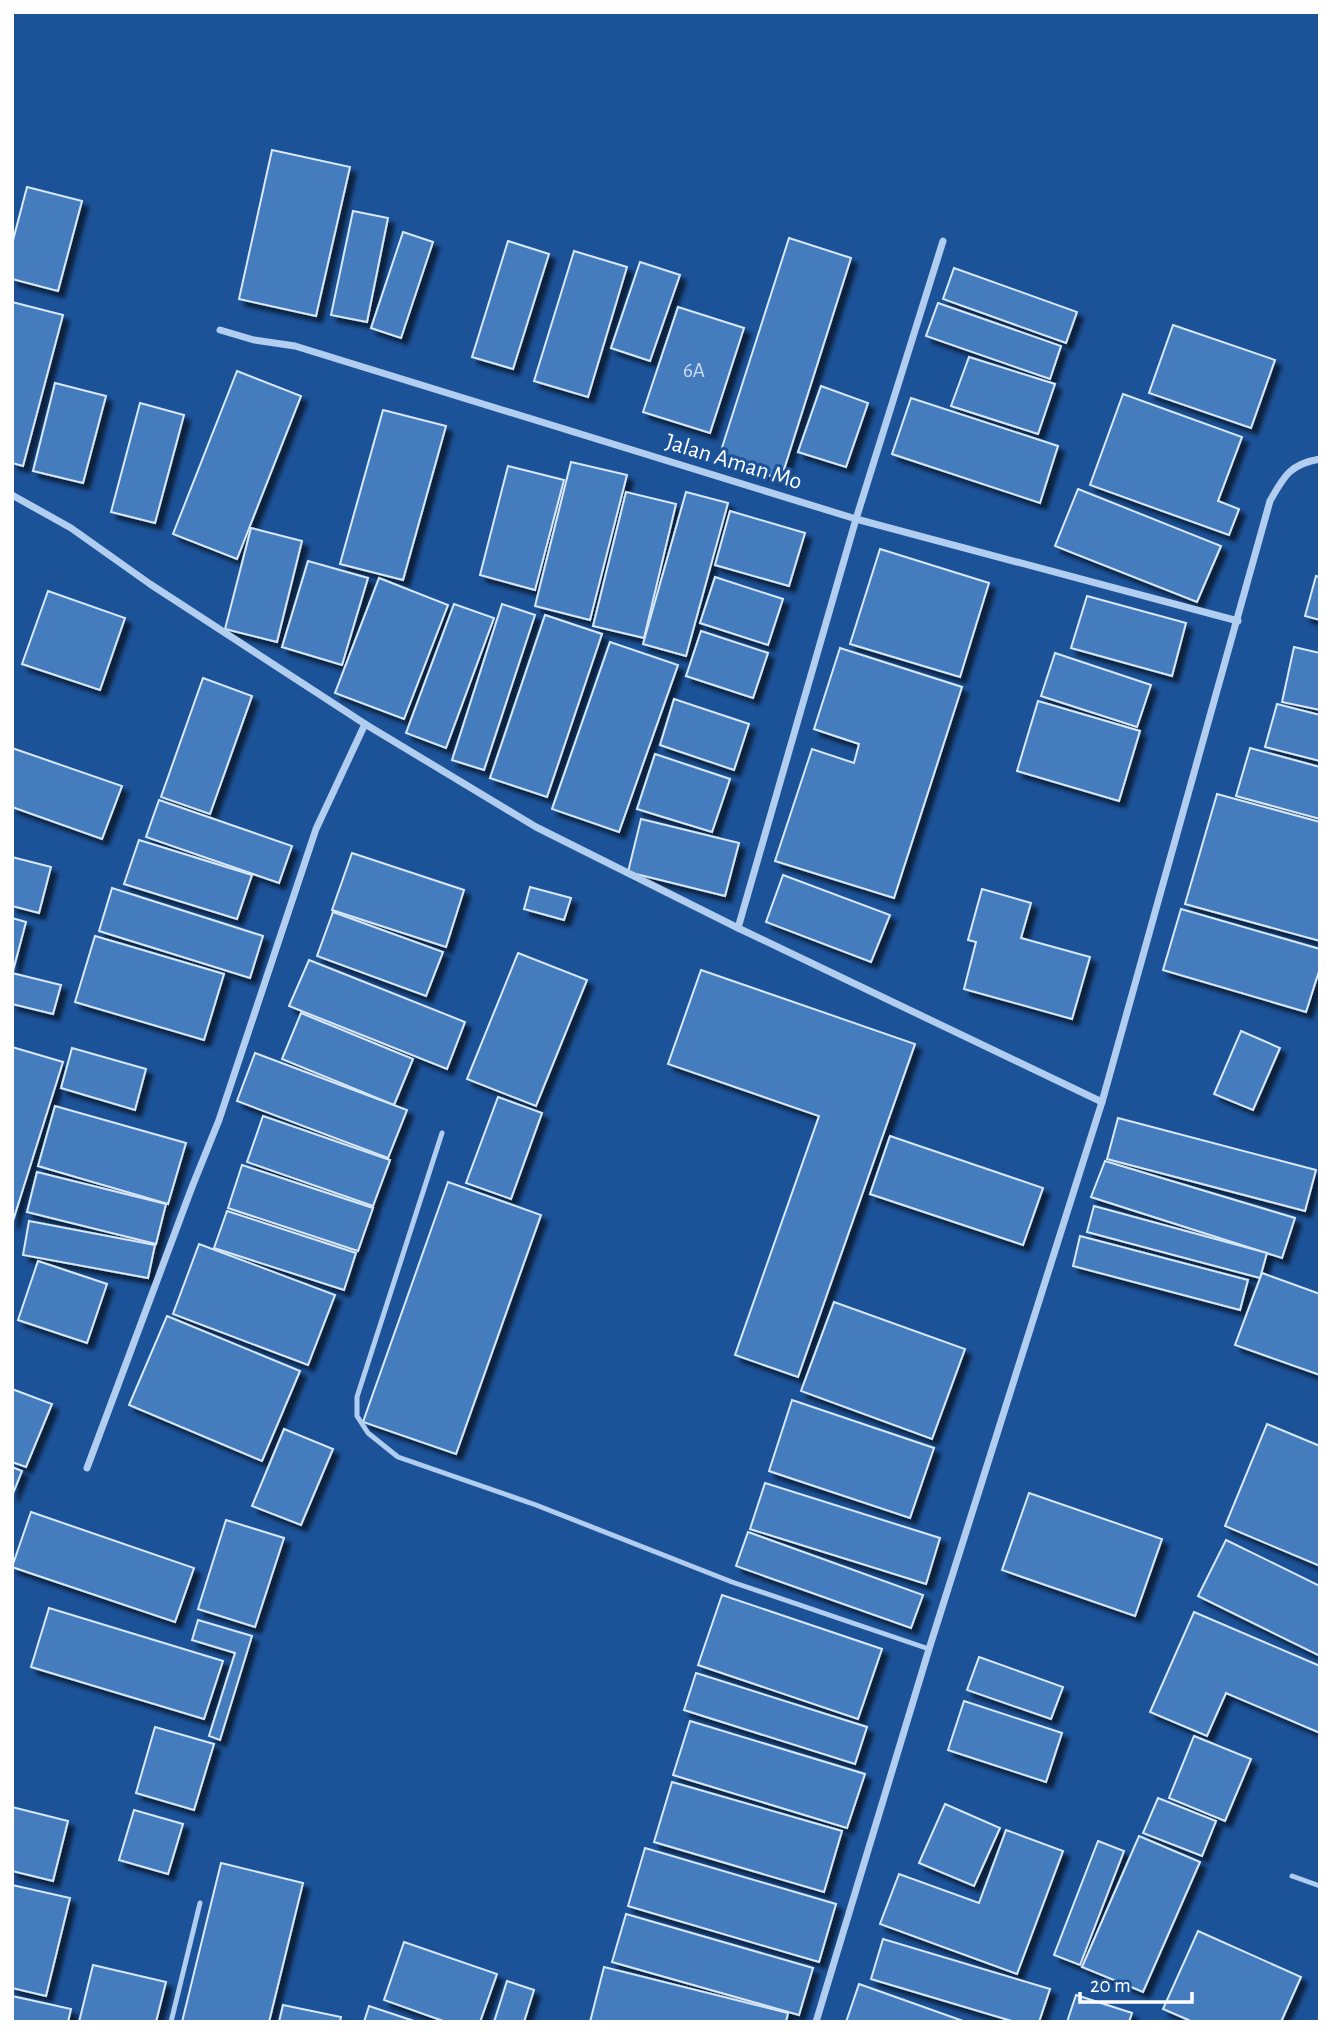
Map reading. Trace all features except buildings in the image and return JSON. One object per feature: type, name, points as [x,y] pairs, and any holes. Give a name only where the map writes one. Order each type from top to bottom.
[{"type":"street","points":[[737,928],[856,519],[943,241]]},
{"type":"street","name":"Jalan Aman Mo","points":[[220,330],[254,340],[295,346],[856,519],[1238,621]]},
{"type":"street","points":[[816,2022],[929,1649],[1102,1102],[1270,501],[1284,475],[1302,462],[1320,459]]},
{"type":"street","points":[[12,495],[71,528],[149,584],[365,724],[536,827],[737,928],[1102,1102]]},
{"type":"street","points":[[87,1468],[219,1120],[316,829],[365,724]]},
{"type":"lane","points":[[442,1133],[356,1397],[357,1416],[368,1433],[398,1457],[536,1505],[732,1582],[929,1649]]},
{"type":"lane","points":[[1292,1876],[1320,1886]]},
{"type":"lane","points":[[171,2022],[200,1903]]}]
